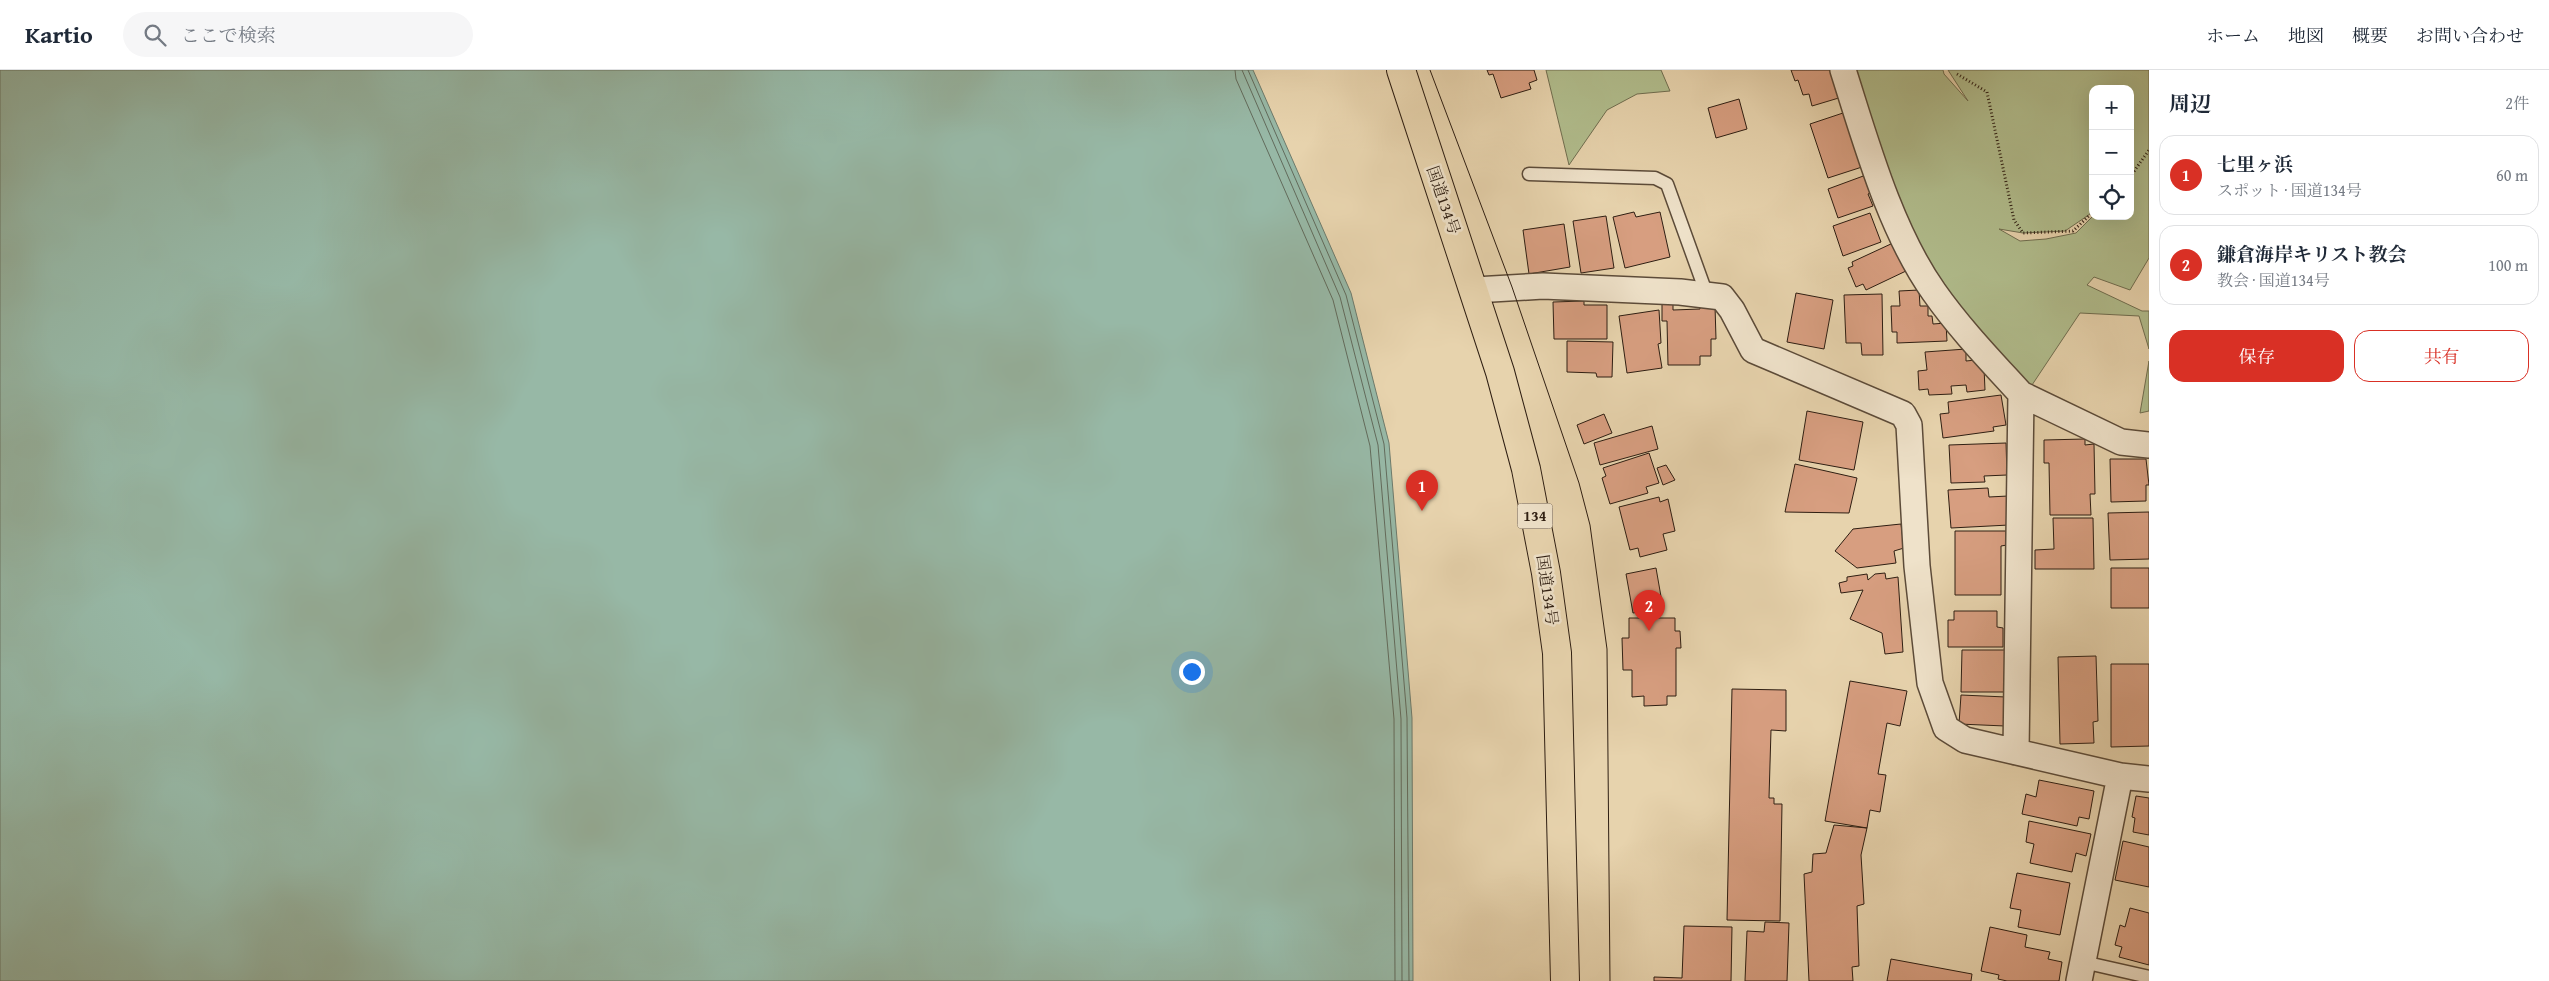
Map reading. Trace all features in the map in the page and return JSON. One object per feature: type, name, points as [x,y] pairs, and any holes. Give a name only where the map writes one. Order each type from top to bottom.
[{"type":"highway","name":"国道134号","points":[[1401,70],[1475,290],[1500,372],[1526,469],[1546,573],[1557,654],[1565,981]]},
{"type":"street","points":[[1843,70],[1877,176],[1908,248],[1933,291],[1965,332],[2020,394],[2121,442],[2149,445]]},
{"type":"street","points":[[1475,290],[1543,286],[1722,297],[1732,310],[1753,350],[1903,414],[1909,425],[1916,566],[1930,683],[1946,728],[1965,740],[2120,776],[2149,779]]},
{"type":"street","points":[[2016,752],[2020,394]]},
{"type":"street","points":[[2081,971],[2120,776]]},
{"type":"lane","points":[[1529,174],[1655,178],[1667,184],[1707,295]]},
{"type":"lane","points":[[2081,971],[2149,977]]},
{"type":"path","points":[[1957,74],[1987,92],[2014,220],[2023,233],[2073,231],[2089,216]]},
{"type":"path","points":[[2131,175],[2149,150]]},
{"type":"shaded area","points":[[1546,70],[1661,70],[1670,91],[1637,94],[1607,110],[1569,165]]},
{"type":"shaded area","points":[[1852,70],[1943,70],[1944,74],[1968,101],[1948,70],[2149,70],[2149,258],[2130,290],[2094,277],[2087,285],[2142,311],[2149,311],[2149,349],[2139,316],[2080,313],[2030,388],[1971,322],[1935,273],[1906,217],[1882,159]]},
{"type":"shaded area","points":[[2149,361],[2149,411],[2140,413]]},
{"type":"water","points":[[0,70],[1253,70],[1351,293],[1389,443],[1412,718],[1413,981],[0,981]]},
{"type":"building","points":[[1487,70],[1534,70],[1537,80],[1529,83],[1531,89],[1501,98],[1493,74],[1489,75]]},
{"type":"building","points":[[1791,70],[1834,70],[1842,97],[1812,106],[1809,94],[1803,95],[1798,80],[1795,81]]},
{"type":"building","points":[[1739,99],[1747,129],[1716,138],[1708,108]]},
{"type":"building","points":[[1843,113],[1862,167],[1828,178],[1810,124]]},
{"type":"building","points":[[1866,175],[1872,192],[1868,194],[1873,206],[1838,218],[1828,189]]},
{"type":"building","points":[[1634,212],[1636,217],[1660,212],[1670,257],[1625,268],[1613,217]]},
{"type":"building","points":[[1870,213],[1881,242],[1843,256],[1833,226]]},
{"type":"building","points":[[1606,216],[1614,268],[1581,273],[1573,221]]},
{"type":"building","points":[[1564,224],[1570,267],[1529,274],[1523,230]]},
{"type":"building","points":[[1893,243],[1906,271],[1866,290],[1863,284],[1856,287],[1848,268],[1853,266],[1852,262]]},
{"type":"building","points":[[1919,290],[1920,306],[1928,306],[1928,316],[1932,316],[1933,324],[1946,323],[1947,341],[1897,343],[1897,332],[1892,332],[1891,306],[1900,306],[1899,291]]},
{"type":"building","points":[[1796,293],[1833,300],[1824,349],[1787,342]]},
{"type":"building","points":[[1882,294],[1883,355],[1862,355],[1861,343],[1846,343],[1844,295]]},
{"type":"building","points":[[1584,301],[1584,305],[1607,305],[1607,339],[1554,339],[1553,302]]},
{"type":"building","points":[[1662,304],[1673,304],[1673,310],[1700,309],[1700,306],[1715,306],[1716,339],[1711,339],[1711,356],[1700,356],[1700,365],[1668,365],[1667,321],[1662,321]]},
{"type":"building","points":[[1659,310],[1661,343],[1658,344],[1662,368],[1627,373],[1619,316]]},
{"type":"building","points":[[1567,341],[1613,342],[1612,377],[1597,377],[1596,373],[1567,372]]},
{"type":"building","points":[[1966,349],[1966,361],[1976,360],[1984,368],[1985,390],[1967,392],[1966,385],[1951,386],[1952,394],[1929,395],[1928,389],[1919,390],[1918,371],[1927,370],[1925,352]]},
{"type":"building","points":[[2001,395],[2006,425],[1993,427],[1994,431],[1943,438],[1940,414],[1949,413],[1948,402]]},
{"type":"building","points":[[1807,411],[1863,422],[1854,470],[1799,460]]},
{"type":"building","points":[[1604,414],[1612,433],[1584,444],[1577,425]]},
{"type":"building","points":[[1652,426],[1658,449],[1600,465],[1594,443]]},
{"type":"building","points":[[2085,439],[2085,445],[2094,444],[2095,494],[2090,494],[2091,515],[2050,515],[2049,463],[2044,463],[2044,440]]},
{"type":"building","points":[[2006,443],[2007,475],[1984,476],[1985,482],[1951,483],[1949,445]]},
{"type":"building","points":[[1649,453],[1659,483],[1646,487],[1648,493],[1610,504],[1602,478],[1606,476],[1603,468]]},
{"type":"building","points":[[2110,459],[2146,459],[2149,485],[2146,485],[2146,501],[2111,502]]},
{"type":"building","points":[[1795,464],[1857,478],[1849,513],[1785,512]]},
{"type":"building","points":[[1666,465],[1675,480],[1663,485],[1657,468]]},
{"type":"building","points":[[1988,488],[1989,497],[2008,496],[2009,525],[1951,528],[1948,490]]},
{"type":"building","points":[[1659,497],[1660,502],[1668,499],[1675,531],[1663,534],[1667,550],[1640,557],[1638,548],[1630,550],[1619,507]]},
{"type":"building","points":[[2149,512],[2149,559],[2110,560],[2108,513]]},
{"type":"building","points":[[2053,518],[2093,518],[2094,569],[2035,569],[2035,550],[2054,549]]},
{"type":"building","points":[[1901,524],[1904,548],[1894,551],[1896,563],[1857,568],[1835,551],[1853,529]]},
{"type":"building","points":[[1955,531],[2006,531],[2007,545],[2001,546],[2001,595],[1955,595]]},
{"type":"building","points":[[1656,568],[1663,608],[1633,613],[1626,574]]},
{"type":"building","points":[[2111,568],[2149,568],[2149,608],[2111,608]]},
{"type":"building","points":[[1885,573],[1886,579],[1898,577],[1903,652],[1885,654],[1882,633],[1850,619],[1863,590],[1841,593],[1839,583],[1847,581],[1847,577],[1867,574],[1868,580],[1875,574]]},
{"type":"building","points":[[1954,611],[1997,611],[1997,627],[2003,628],[2003,647],[1948,647],[1948,620],[1954,620]]},
{"type":"building","points":[[1629,618],[1675,618],[1675,631],[1680,631],[1681,648],[1676,648],[1676,696],[1667,696],[1667,705],[1644,706],[1644,696],[1632,697],[1632,670],[1623,670],[1622,638],[1629,638]]},
{"type":"building","points":[[1962,650],[2005,650],[2004,692],[1961,692]]},
{"type":"building","points":[[2096,656],[2098,721],[2093,722],[2094,743],[2060,744],[2058,657]]},
{"type":"building","points":[[2111,664],[2149,664],[2149,746],[2111,747]]},
{"type":"building","points":[[1850,681],[1907,691],[1900,726],[1887,723],[1878,774],[1886,775],[1880,812],[1870,810],[1867,828],[1825,821]]},
{"type":"building","points":[[1732,689],[1786,690],[1786,731],[1771,730],[1769,798],[1774,798],[1774,804],[1782,804],[1780,921],[1727,920]]},
{"type":"building","points":[[1961,695],[2006,697],[2005,726],[1959,724]]},
{"type":"building","points":[[2039,780],[2094,791],[2089,819],[2079,817],[2077,826],[2022,814],[2026,794],[2036,797]]},
{"type":"building","points":[[2136,796],[2149,798],[2149,835],[2133,832],[2135,818],[2132,817]]},
{"type":"building","points":[[2029,821],[2091,834],[2086,856],[2076,853],[2072,872],[2030,863],[2034,844],[2026,842]]},
{"type":"building","points":[[1834,825],[1867,828],[1861,855],[1864,904],[1857,906],[1859,966],[1852,967],[1853,981],[1809,981],[1804,874],[1812,872],[1813,854],[1826,853]]},
{"type":"building","points":[[2123,841],[2149,847],[2149,887],[2115,880]]},
{"type":"building","points":[[2017,873],[2070,883],[2060,935],[2018,927],[2021,910],[2010,908]]},
{"type":"building","points":[[2130,908],[2149,913],[2149,965],[2119,957],[2122,947],[2115,945],[2120,925],[2125,927]]},
{"type":"building","points":[[1765,922],[1789,923],[1787,981],[1745,981],[1747,931],[1764,932]]},
{"type":"building","points":[[1684,926],[1732,927],[1731,981],[1654,981],[1654,977],[1682,978]]},
{"type":"building","points":[[1990,927],[2027,935],[2025,947],[2050,952],[2048,959],[2062,962],[2059,981],[2007,981],[1998,979],[1999,975],[1981,971]]},
{"type":"building","points":[[1891,959],[1972,974],[1971,981],[1887,981]]},
{"type":"tram line","points":[[1430,70],[1512,287],[1579,483],[1590,525],[1607,649],[1610,981]]},
{"type":"place","name":"七里ヶ浜","points":[[1422,511]]},
{"type":"place","name":"鎌倉海岸キリスト教会","points":[[1649,631]]}]
